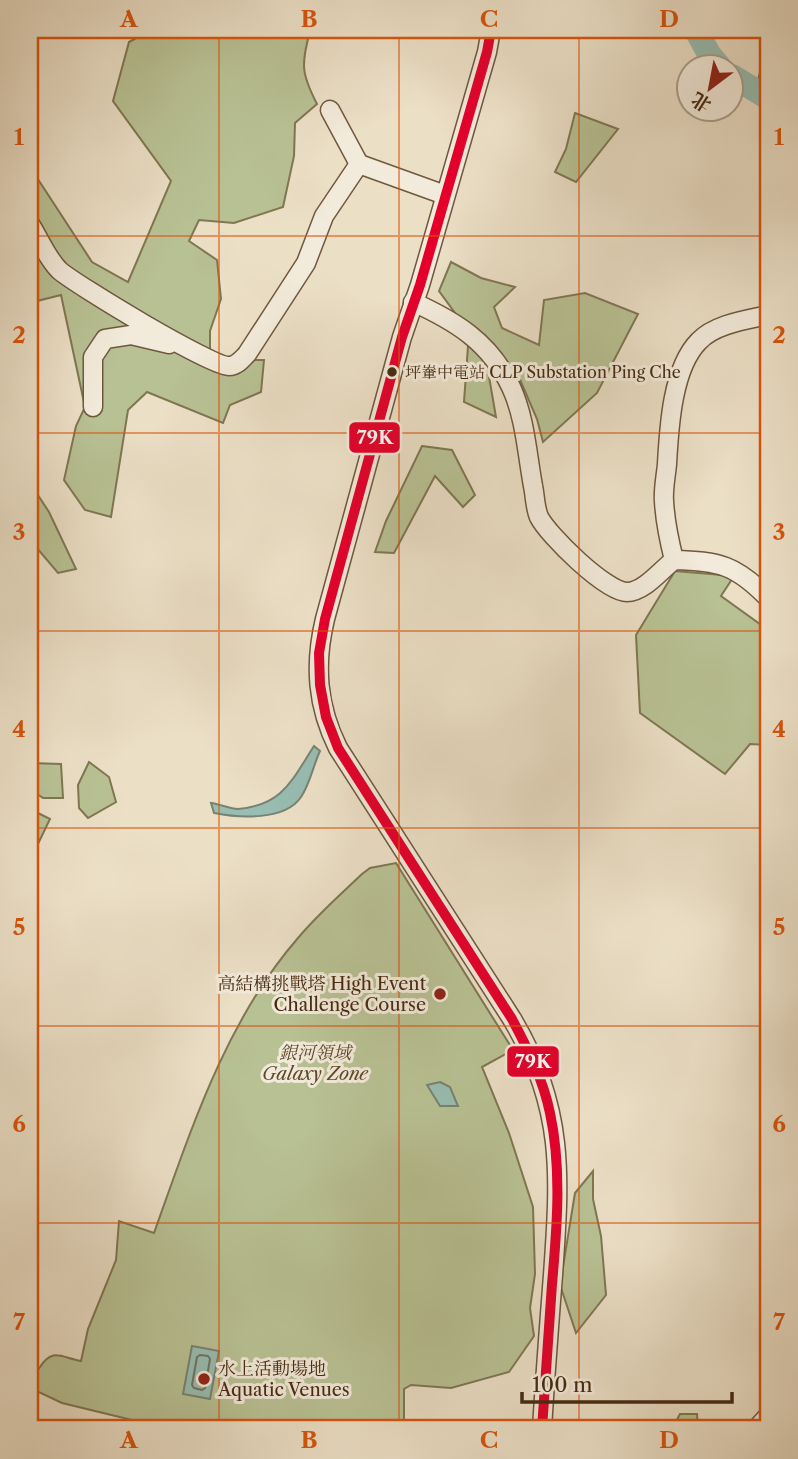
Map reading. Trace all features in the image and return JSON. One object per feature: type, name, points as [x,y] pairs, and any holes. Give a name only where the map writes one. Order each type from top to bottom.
[{"type":"street","points":[[491,30],[487,52],[413,302],[325,619],[318,657],[318,682],[324,717],[338,748],[512,1018],[533,1058],[546,1095],[557,1148],[558,1197],[542,1429]]},
{"type":"street","points":[[330,110],[359,164],[445,195]]},
{"type":"street","points":[[30,224],[58,269],[189,350],[228,366],[237,364],[247,354],[306,263],[324,216],[359,164]]},
{"type":"street","points":[[413,302],[448,317],[485,347],[511,387],[522,423],[539,517],[572,556],[597,578],[619,591],[628,592],[642,588],[674,560],[701,561],[733,568],[749,578],[768,598]]},
{"type":"street","points":[[674,560],[666,527],[664,498],[671,406],[679,378],[696,343],[707,335],[736,323],[768,315]]},
{"type":"street","points":[[93,407],[93,357],[105,339],[131,335],[189,350]]},
{"type":"street","points":[[756,1429],[768,1416]]},
{"type":"green space","points":[[151,30],[310,30],[304,68],[317,104],[295,123],[294,156],[283,207],[234,223],[199,220],[189,241],[217,260],[221,299],[210,331],[210,360],[264,360],[261,392],[230,405],[223,423],[147,392],[128,410],[111,517],[85,510],[64,480],[76,426],[85,407],[61,295],[37,301],[30,287],[30,167],[92,262],[128,282],[171,181],[113,101],[129,42]]},
{"type":"green space","points":[[768,50],[768,98],[755,91]]},
{"type":"green space","points":[[575,113],[618,129],[576,182],[555,172],[566,149]]},
{"type":"green space","points":[[451,262],[481,278],[515,287],[494,307],[502,328],[539,345],[544,300],[585,293],[638,314],[597,393],[543,442],[537,419],[518,375],[488,371],[496,417],[464,402],[469,332],[439,291]]},
{"type":"green space","points":[[422,446],[452,450],[475,495],[463,507],[435,476],[394,553],[375,552],[386,521]]},
{"type":"green space","points":[[30,483],[49,512],[76,569],[58,573],[30,540]]},
{"type":"green space","points":[[675,571],[734,576],[721,596],[768,630],[768,745],[750,744],[725,774],[640,713],[636,635]]},
{"type":"green space","points":[[89,762],[109,777],[116,802],[88,818],[79,808],[78,785]]},
{"type":"green space","points":[[30,763],[61,764],[63,798],[43,798],[30,789]]},
{"type":"green space","points":[[30,809],[50,819],[35,850],[30,854],[30,835],[34,833],[30,829]]},
{"type":"green space","name":"銀河領域 Galaxy Zone","points":[[396,863],[513,1050],[482,1067],[509,1133],[533,1207],[535,1274],[530,1308],[534,1336],[509,1372],[451,1388],[411,1385],[404,1389],[404,1429],[169,1429],[62,1403],[30,1388],[35,1375],[49,1357],[58,1355],[81,1361],[88,1329],[116,1260],[119,1221],[154,1233],[213,1078],[230,1041],[272,971],[313,921],[362,874],[370,868]]},
{"type":"green space","points":[[593,1171],[593,1199],[601,1236],[606,1295],[576,1333],[560,1285],[575,1193]]},
{"type":"green space","points":[[680,1414],[697,1414],[698,1429],[672,1429]]},
{"type":"water","points":[[314,746],[320,751],[304,792],[294,805],[261,816],[214,813],[211,803],[238,809],[253,807],[276,796],[292,780]]},
{"type":"water","points":[[440,1082],[450,1087],[458,1106],[440,1106],[427,1085]]},
{"type":"water","points":[[192,1346],[219,1351],[210,1399],[183,1394]]},
{"type":"waterway","points":[[696,30],[708,52]]},
{"type":"waterway","points":[[746,85],[768,98]]},
{"type":"transit line","name":"79K","points":[[491,30],[420,285],[402,337],[325,619],[319,653],[320,685],[326,717],[338,748],[512,1019],[534,1064],[547,1100],[554,1134],[557,1198],[542,1429]]},
{"type":"place","name":"坪輋中電站 CLP Substation Ping Che","points":[[392,372]]},
{"type":"place","name":"高結構挑戰塔 High Event Challenge Course","points":[[440,994]]},
{"type":"place","name":"水上活動場地 Aquatic Venues","points":[[204,1379]]}]
